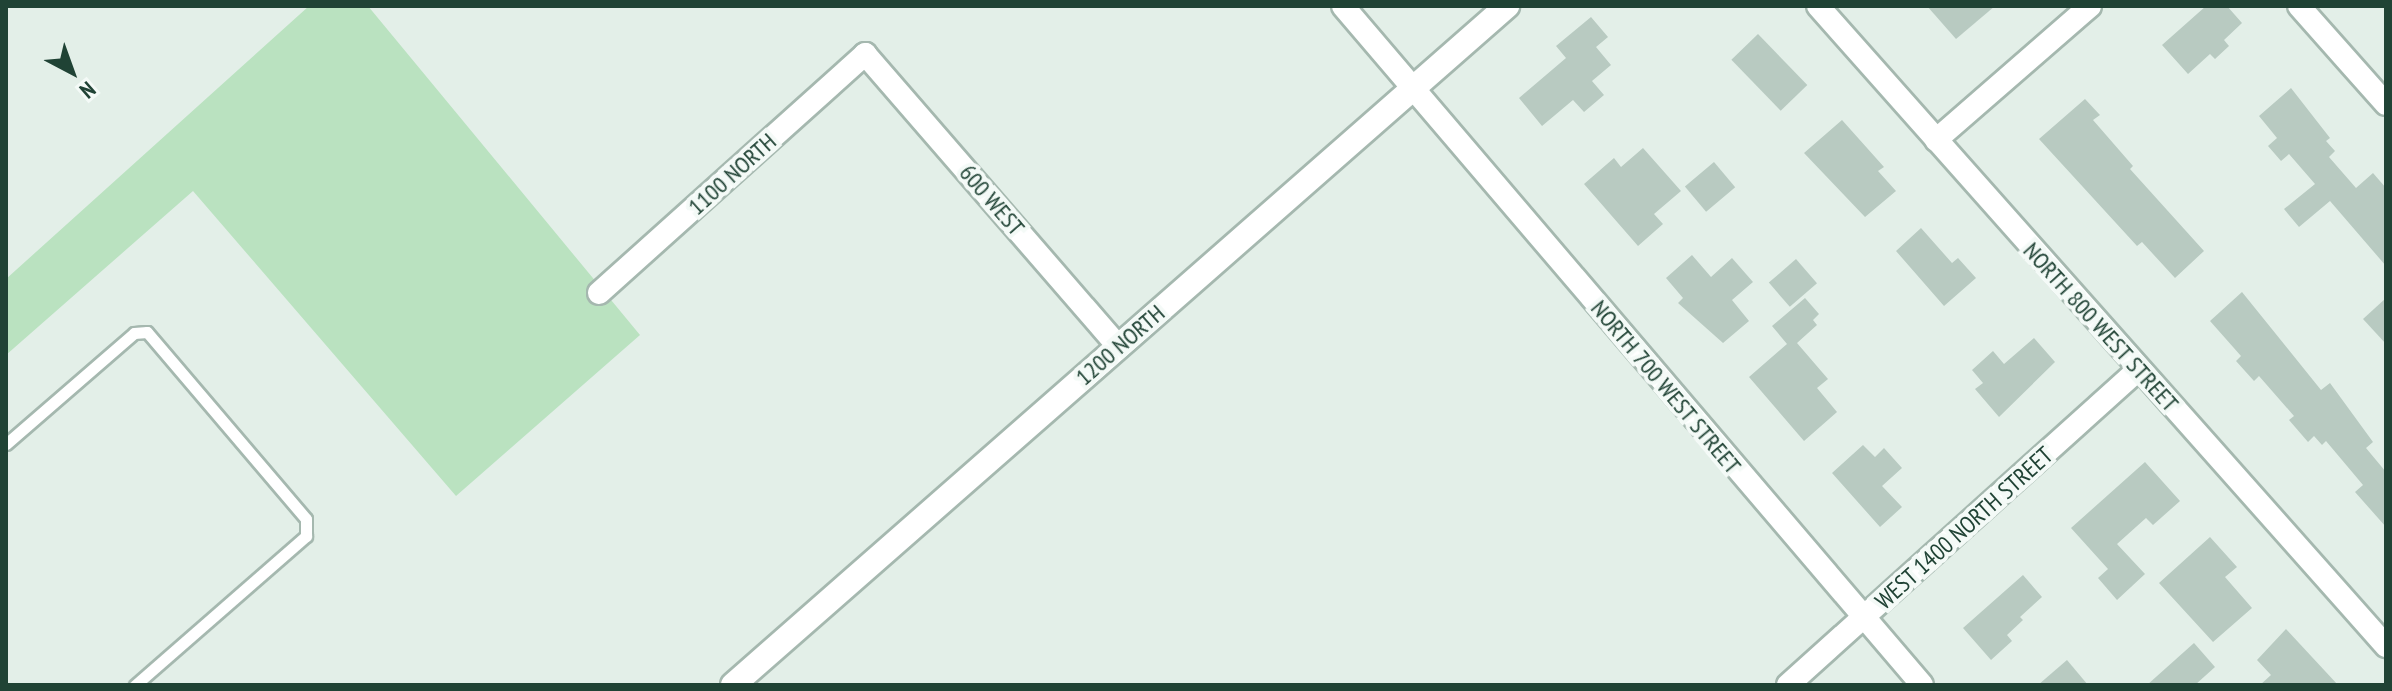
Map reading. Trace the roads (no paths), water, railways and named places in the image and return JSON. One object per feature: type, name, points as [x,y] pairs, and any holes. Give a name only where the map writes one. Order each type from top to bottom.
[{"type":"street","name":"NORTH 700 WEST STREET","points":[[1343,6],[1922,685]]},
{"type":"street","name":"1200 NORTH","points":[[733,685],[1507,6]]},
{"type":"street","name":"NORTH 800 WEST STREET","points":[[1818,6],[2386,646]]},
{"type":"street","points":[[1936,140],[2090,6]]},
{"type":"street","points":[[2299,6],[2386,104]]},
{"type":"street","name":"1100 NORTH","points":[[599,293],[865,54]]},
{"type":"street","name":"600 WEST","points":[[865,54],[1118,346]]},
{"type":"street","name":"WEST 1400 NORTH STREET","points":[[1788,685],[2138,370]]},
{"type":"lane","points":[[6,444],[134,333],[147,332],[306,519],[306,536],[135,685]]}]
